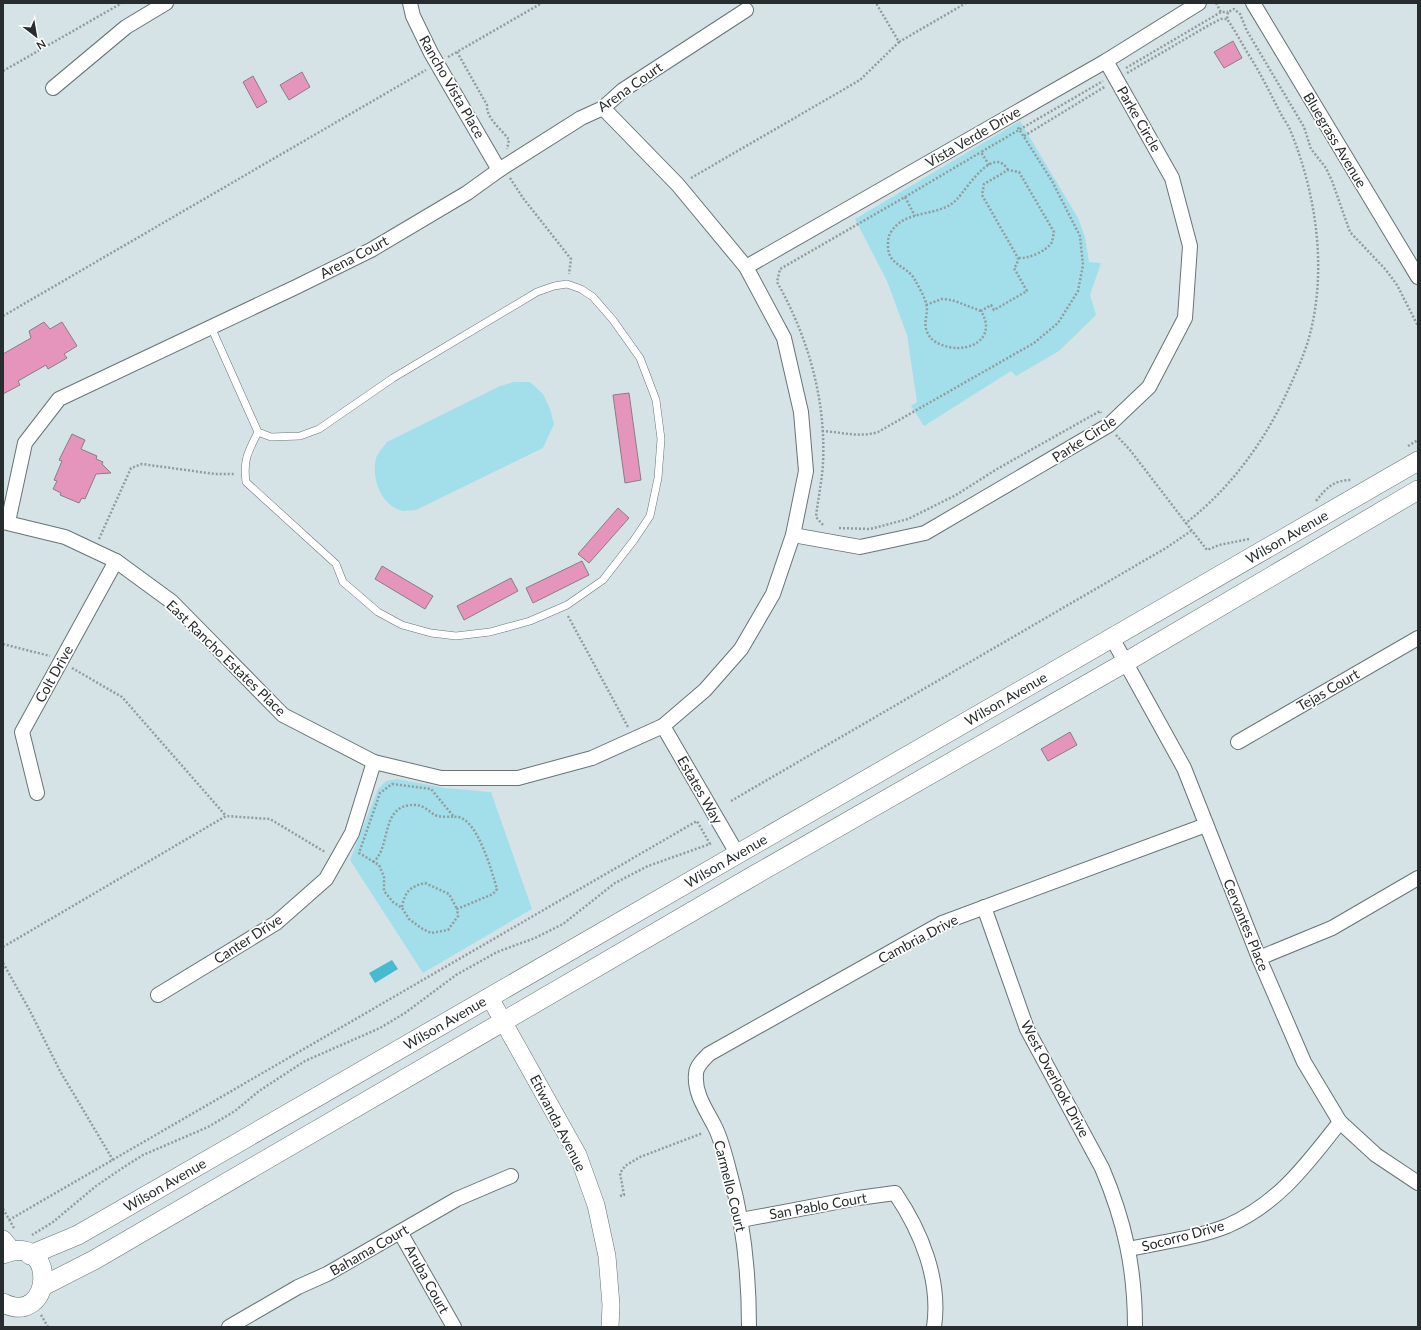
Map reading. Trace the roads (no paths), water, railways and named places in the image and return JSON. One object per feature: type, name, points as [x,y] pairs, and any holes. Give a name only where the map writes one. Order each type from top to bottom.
[{"type":"main road","name":"Wilson Avenue","points":[[16,1244],[78,1236],[1112,638],[1411,454]]},
{"type":"main road","name":"Wilson Avenue","points":[[43,1286],[94,1260],[1126,662],[1418,490]]},
{"type":"main road","points":[[4,1306],[16,1307],[29,1303],[39,1294],[43,1286],[44,1277],[42,1268],[37,1260],[16,1244]]},
{"type":"street","points":[[53,88],[126,27],[166,3]]},
{"type":"street","name":"Rancho Vista Place","points":[[410,3],[413,16],[437,63],[499,170]]},
{"type":"street","name":"Vista Verde Drive","points":[[746,267],[1106,60],[1199,3]]},
{"type":"street","name":"Bluegrass Avenue","points":[[1253,3],[1418,277]]},
{"type":"street","name":"Arena Court","points":[[6,522],[25,443],[59,399],[372,250],[467,193],[499,170],[581,118],[603,108],[623,90],[746,10]]},
{"type":"street","name":"Parke Circle","points":[[793,535],[860,547],[925,533],[1109,425],[1149,387],[1185,318],[1190,246],[1172,178],[1106,60]]},
{"type":"street","name":"East Rancho Estates Place","points":[[6,522],[65,537],[116,561],[172,602],[283,715],[374,762],[441,778],[518,778],[592,758],[663,726],[705,690],[741,649],[773,594],[793,535],[806,471],[801,412],[784,338],[746,267],[678,185],[603,108]]},
{"type":"street","name":"Colt Drive","points":[[37,793],[22,732],[116,561]]},
{"type":"street","name":"Cervantes Place","points":[[1112,638],[1184,768],[1259,958],[1304,1062],[1340,1122],[1376,1155],[1418,1183]]},
{"type":"street","name":"Tejas Court","points":[[1238,742],[1418,638]]},
{"type":"street","name":"Estates Way","points":[[663,726],[738,855]]},
{"type":"street","name":"Canter Drive","points":[[158,995],[276,923],[326,879],[352,833],[374,762]]},
{"type":"street","name":"Cambria Drive","points":[[695,1073],[702,1061],[709,1054],[942,923],[1206,825]]},
{"type":"street","points":[[1259,958],[1332,928],[1418,878]]},
{"type":"street","name":"West Overlook Drive","points":[[984,907],[1026,1029],[1102,1168],[1110,1186],[1129,1249],[1135,1297],[1135,1327]]},
{"type":"street","name":"Etiwanda Avenue","points":[[490,998],[578,1155],[596,1205],[607,1256],[611,1305],[610,1327]]},
{"type":"street","name":"Carmello Court","points":[[695,1073],[703,1108],[716,1128],[730,1172],[741,1220],[749,1283],[749,1327]]},
{"type":"street","name":"Socorro Drive","points":[[1129,1249],[1200,1234],[1227,1225],[1270,1201],[1296,1177],[1340,1122]]},
{"type":"street","name":"Bahama Court","points":[[229,1327],[298,1287],[327,1274],[457,1199],[511,1176]]},
{"type":"street","name":"San Pablo Court","points":[[741,1220],[858,1198],[895,1193],[910,1214],[925,1251],[932,1279],[936,1314],[934,1327]]},
{"type":"street","name":"Aruba Court","points":[[400,1232],[454,1327]]},
{"type":"lane","points":[[211,327],[258,432],[271,437],[300,436],[319,429],[393,378],[537,292],[554,286],[567,284],[581,289],[593,297],[640,358],[656,400],[661,438],[658,478],[650,516],[634,540],[603,580],[564,607],[530,621],[490,632],[456,636],[431,633],[402,626],[378,612],[343,582],[336,564],[246,482],[244,467],[247,453],[258,432]]}]
